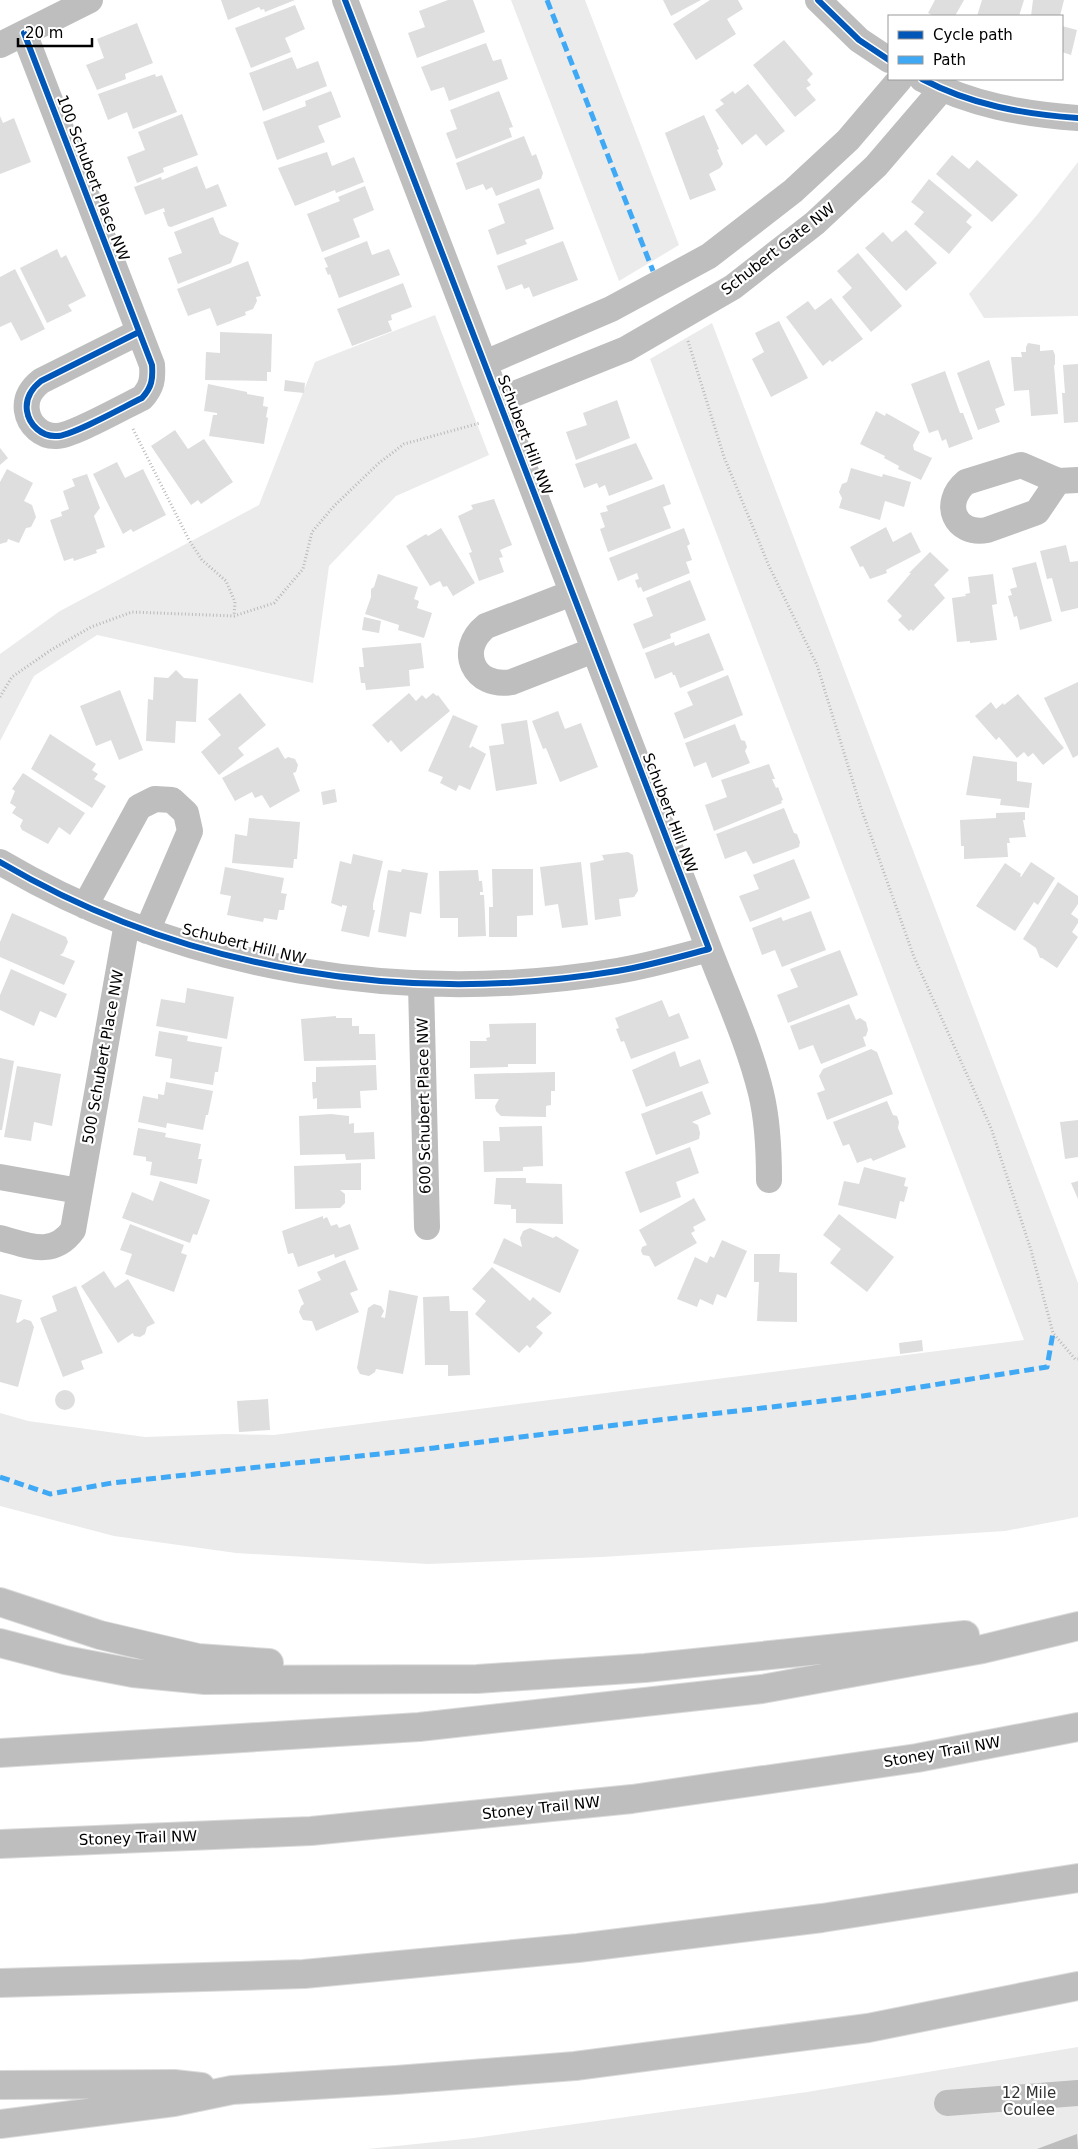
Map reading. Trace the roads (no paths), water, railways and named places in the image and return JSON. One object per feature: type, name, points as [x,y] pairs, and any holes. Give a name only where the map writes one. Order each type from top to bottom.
[{"type":"highway","points":[[0,1602],[100,1635],[198,1658],[477,1679]]},
{"type":"highway","points":[[0,1643],[65,1660],[133,1673],[205,1680],[477,1679],[645,1668],[1078,1625]]},
{"type":"highway","points":[[0,1753],[419,1727],[762,1689],[983,1649],[1078,1625]]},
{"type":"highway","name":"Stoney Trail NW","points":[[0,1844],[311,1832],[632,1799],[917,1758],[1078,1727]]},
{"type":"highway","points":[[0,1983],[304,1974],[569,1949],[822,1918],[1078,1878]]},
{"type":"highway","points":[[0,2124],[174,2102],[232,2090],[575,2066],[868,2028],[1078,1986]]},
{"type":"highway","points":[[0,2085],[174,2084],[232,2090]]},
{"type":"street","points":[[0,45],[90,0]]},
{"type":"street","name":"Schubert Hill NW","points":[[0,862],[85,906],[137,927],[268,966],[330,977],[422,985],[544,981],[618,971],[709,949],[345,0]]},
{"type":"street","points":[[818,0],[859,40],[888,59]]},
{"type":"street","name":"100 Schubert Place NW","points":[[24,33],[152,365],[154,380],[142,398],[66,435],[49,436],[34,427],[30,420],[27,402],[29,394],[41,381],[139,332]]},
{"type":"street","points":[[485,363],[611,309],[709,256],[792,192],[848,140],[899,80]]},
{"type":"street","points":[[932,84],[996,107],[1034,115],[1078,118]]},
{"type":"street","name":"Schubert Gate NW","points":[[501,408],[626,349],[733,287],[815,223],[869,172],[932,84]]},
{"type":"street","points":[[709,256],[733,287]]},
{"type":"street","points":[[572,593],[486,626],[478,632],[473,641],[470,651],[472,662],[483,678],[502,684],[512,682],[594,650]]},
{"type":"street","name":"500 Schubert Place NW","points":[[0,1238],[47,1248],[58,1245],[67,1239],[73,1230],[79,1190],[137,927],[190,831],[186,813],[172,800],[155,798],[139,807],[85,906]]},
{"type":"street","points":[[709,949],[752,1062],[761,1095],[767,1130],[769,1180]]},
{"type":"street","name":"600 Schubert Place NW","points":[[422,985],[427,1227]]},
{"type":"street","points":[[0,1177],[79,1190]]},
{"type":"street","points":[[948,2103],[1078,2093]]},
{"type":"park label","name":"12 Mile Coulee","points":[[1029,2102]]}]
